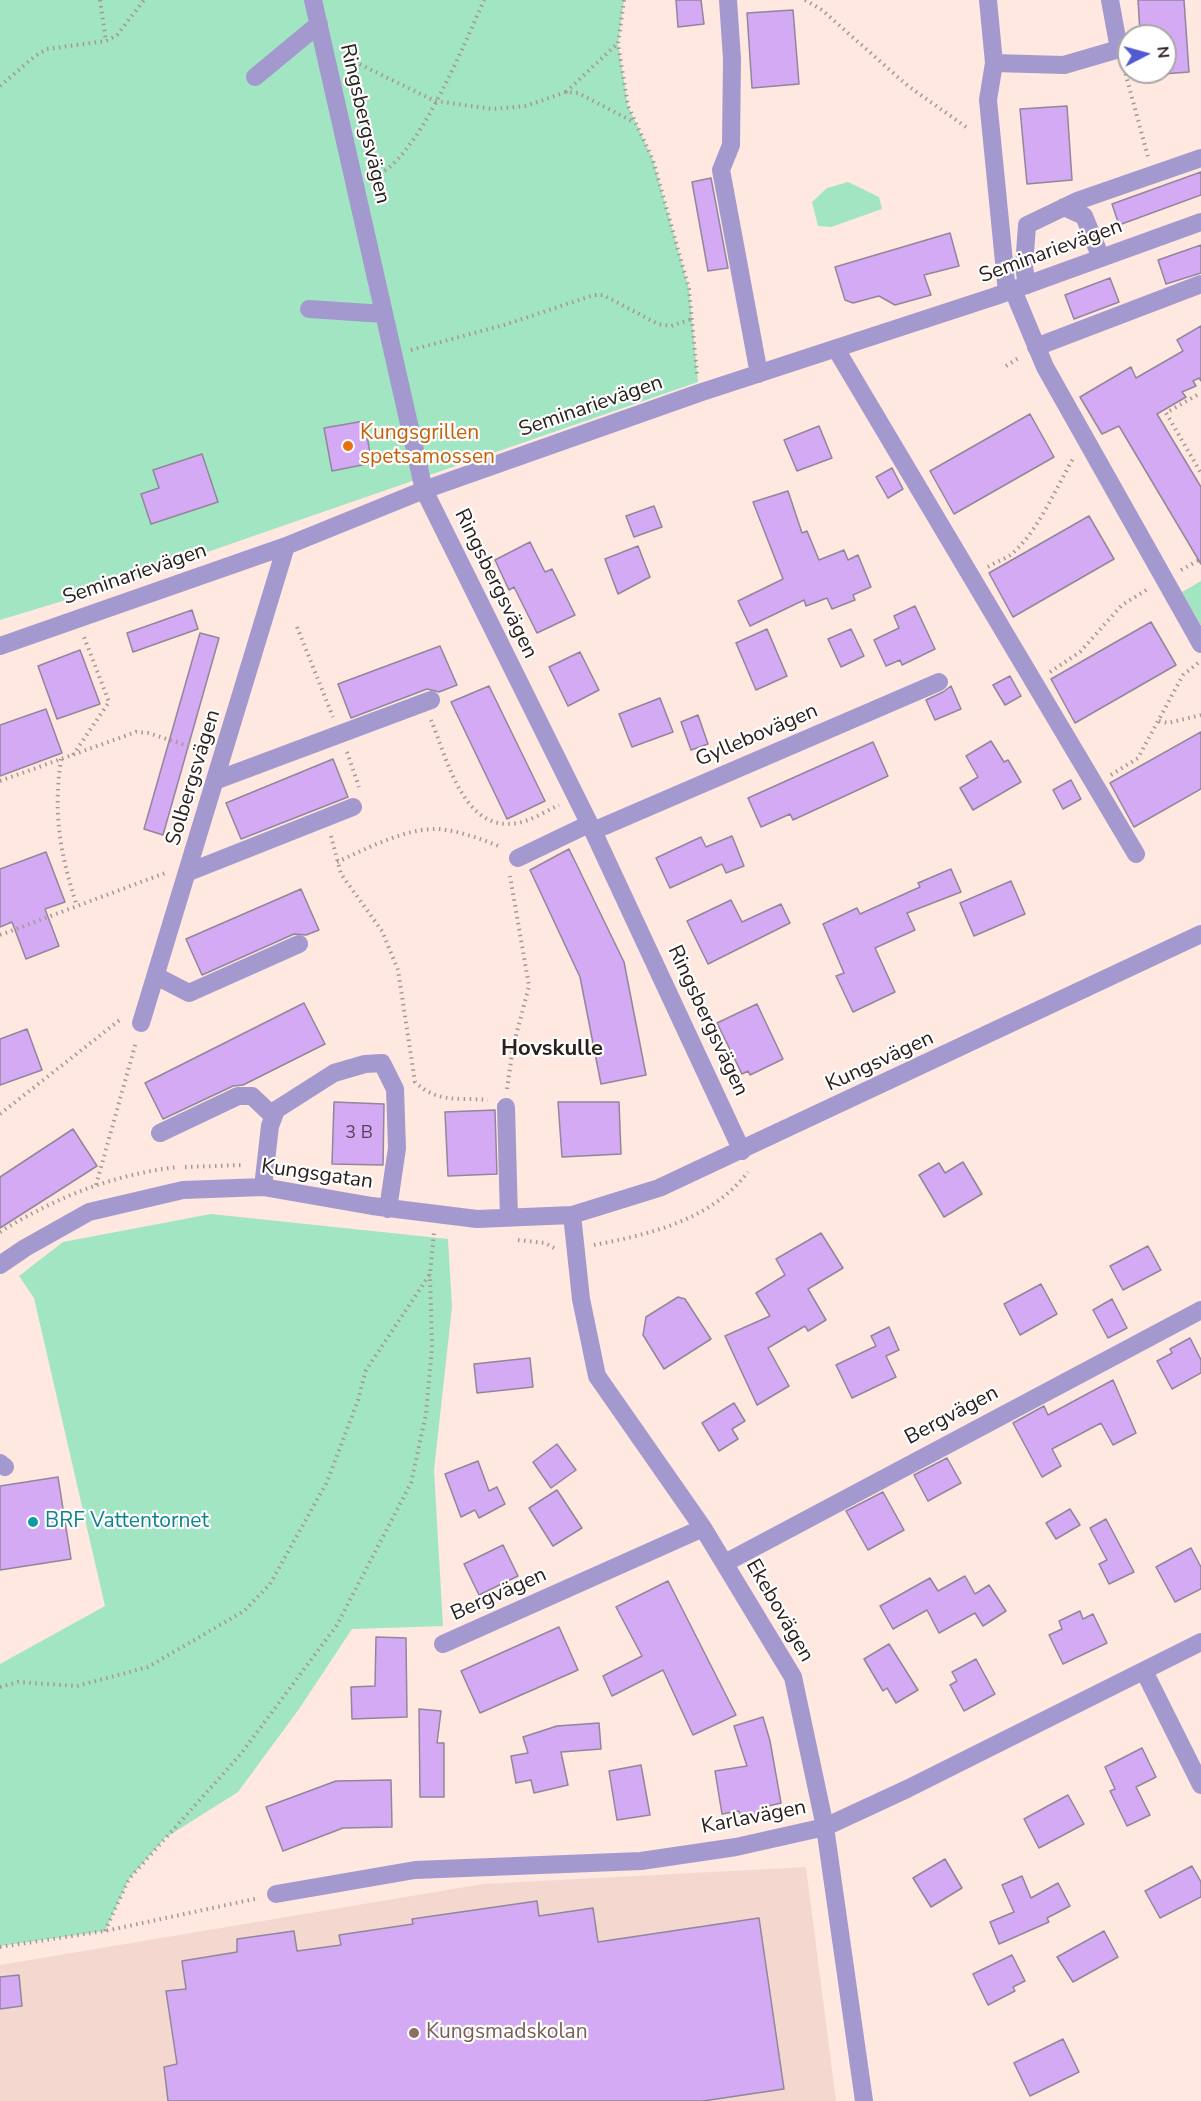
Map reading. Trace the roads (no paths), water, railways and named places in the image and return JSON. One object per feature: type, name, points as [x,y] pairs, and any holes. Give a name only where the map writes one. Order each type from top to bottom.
[{"type":"street","name":"Ringsbergsvägen","points":[[313,0],[424,490],[591,827],[742,1151]]},
{"type":"street","points":[[728,0],[732,59],[731,145],[721,170],[759,374]]},
{"type":"street","points":[[988,0],[994,63],[988,100],[992,146],[1015,289],[1036,347],[1085,439],[1201,644]]},
{"type":"street","points":[[994,63],[1064,65],[1119,49],[1110,0]]},
{"type":"street","points":[[255,76],[319,24]]},
{"type":"street","points":[[1015,289],[1024,267],[1027,225],[1064,207],[1201,158]]},
{"type":"street","points":[[1064,207],[1084,216],[1101,258]]},
{"type":"street","name":"Seminarievägen","points":[[0,646],[286,546],[424,490],[699,393],[1015,289],[1201,222]]},
{"type":"street","points":[[1036,347],[1201,284]]},
{"type":"street","points":[[309,309],[384,314]]},
{"type":"street","points":[[836,349],[1136,854]]},
{"type":"street","name":"Solbergsvägen","points":[[141,1023],[183,892],[286,546]]},
{"type":"street","name":"Gyllebovägen","points":[[518,858],[939,681]]},
{"type":"street","points":[[217,780],[427,702]]},
{"type":"street","points":[[190,867],[353,807]]},
{"type":"street","name":"Kungsvägen","points":[[572,1215],[659,1188],[742,1151],[1201,934]]},
{"type":"street","points":[[156,976],[189,993],[299,944]]},
{"type":"street","points":[[263,1187],[273,1116],[276,1110],[334,1073],[365,1064],[382,1063],[395,1089],[397,1148],[388,1209]]},
{"type":"street","points":[[160,1133],[238,1096],[252,1096],[273,1116]]},
{"type":"street","points":[[506,1107],[509,1218]]},
{"type":"street","name":"Kungsgatan","points":[[0,1265],[25,1248],[89,1212],[183,1190],[263,1187],[388,1209],[477,1220],[572,1215]]},
{"type":"street","name":"Ekebovägen","points":[[572,1215],[581,1299],[597,1376],[703,1528],[793,1677],[825,1827],[864,2101]]},
{"type":"street","name":"Bergvägen","points":[[725,1563],[1201,1310]]},
{"type":"street","name":"Bergvägen","points":[[443,1644],[703,1528]]},
{"type":"street","name":"Karlavägen","points":[[276,1894],[415,1870],[641,1861],[736,1847],[825,1827],[1201,1642]]},
{"type":"street","points":[[1144,1671],[1201,1785]]},
{"type":"place","name":"Kungsgrillen spetsamossen","points":[[348,446]]},
{"type":"place","name":"BRF Vattentornet","points":[[33,1522]]},
{"type":"place","name":"Kungsmadskolan","points":[[414,2033]]},
{"type":"district","name":"Hovskulle","points":[[552,1050]]}]
